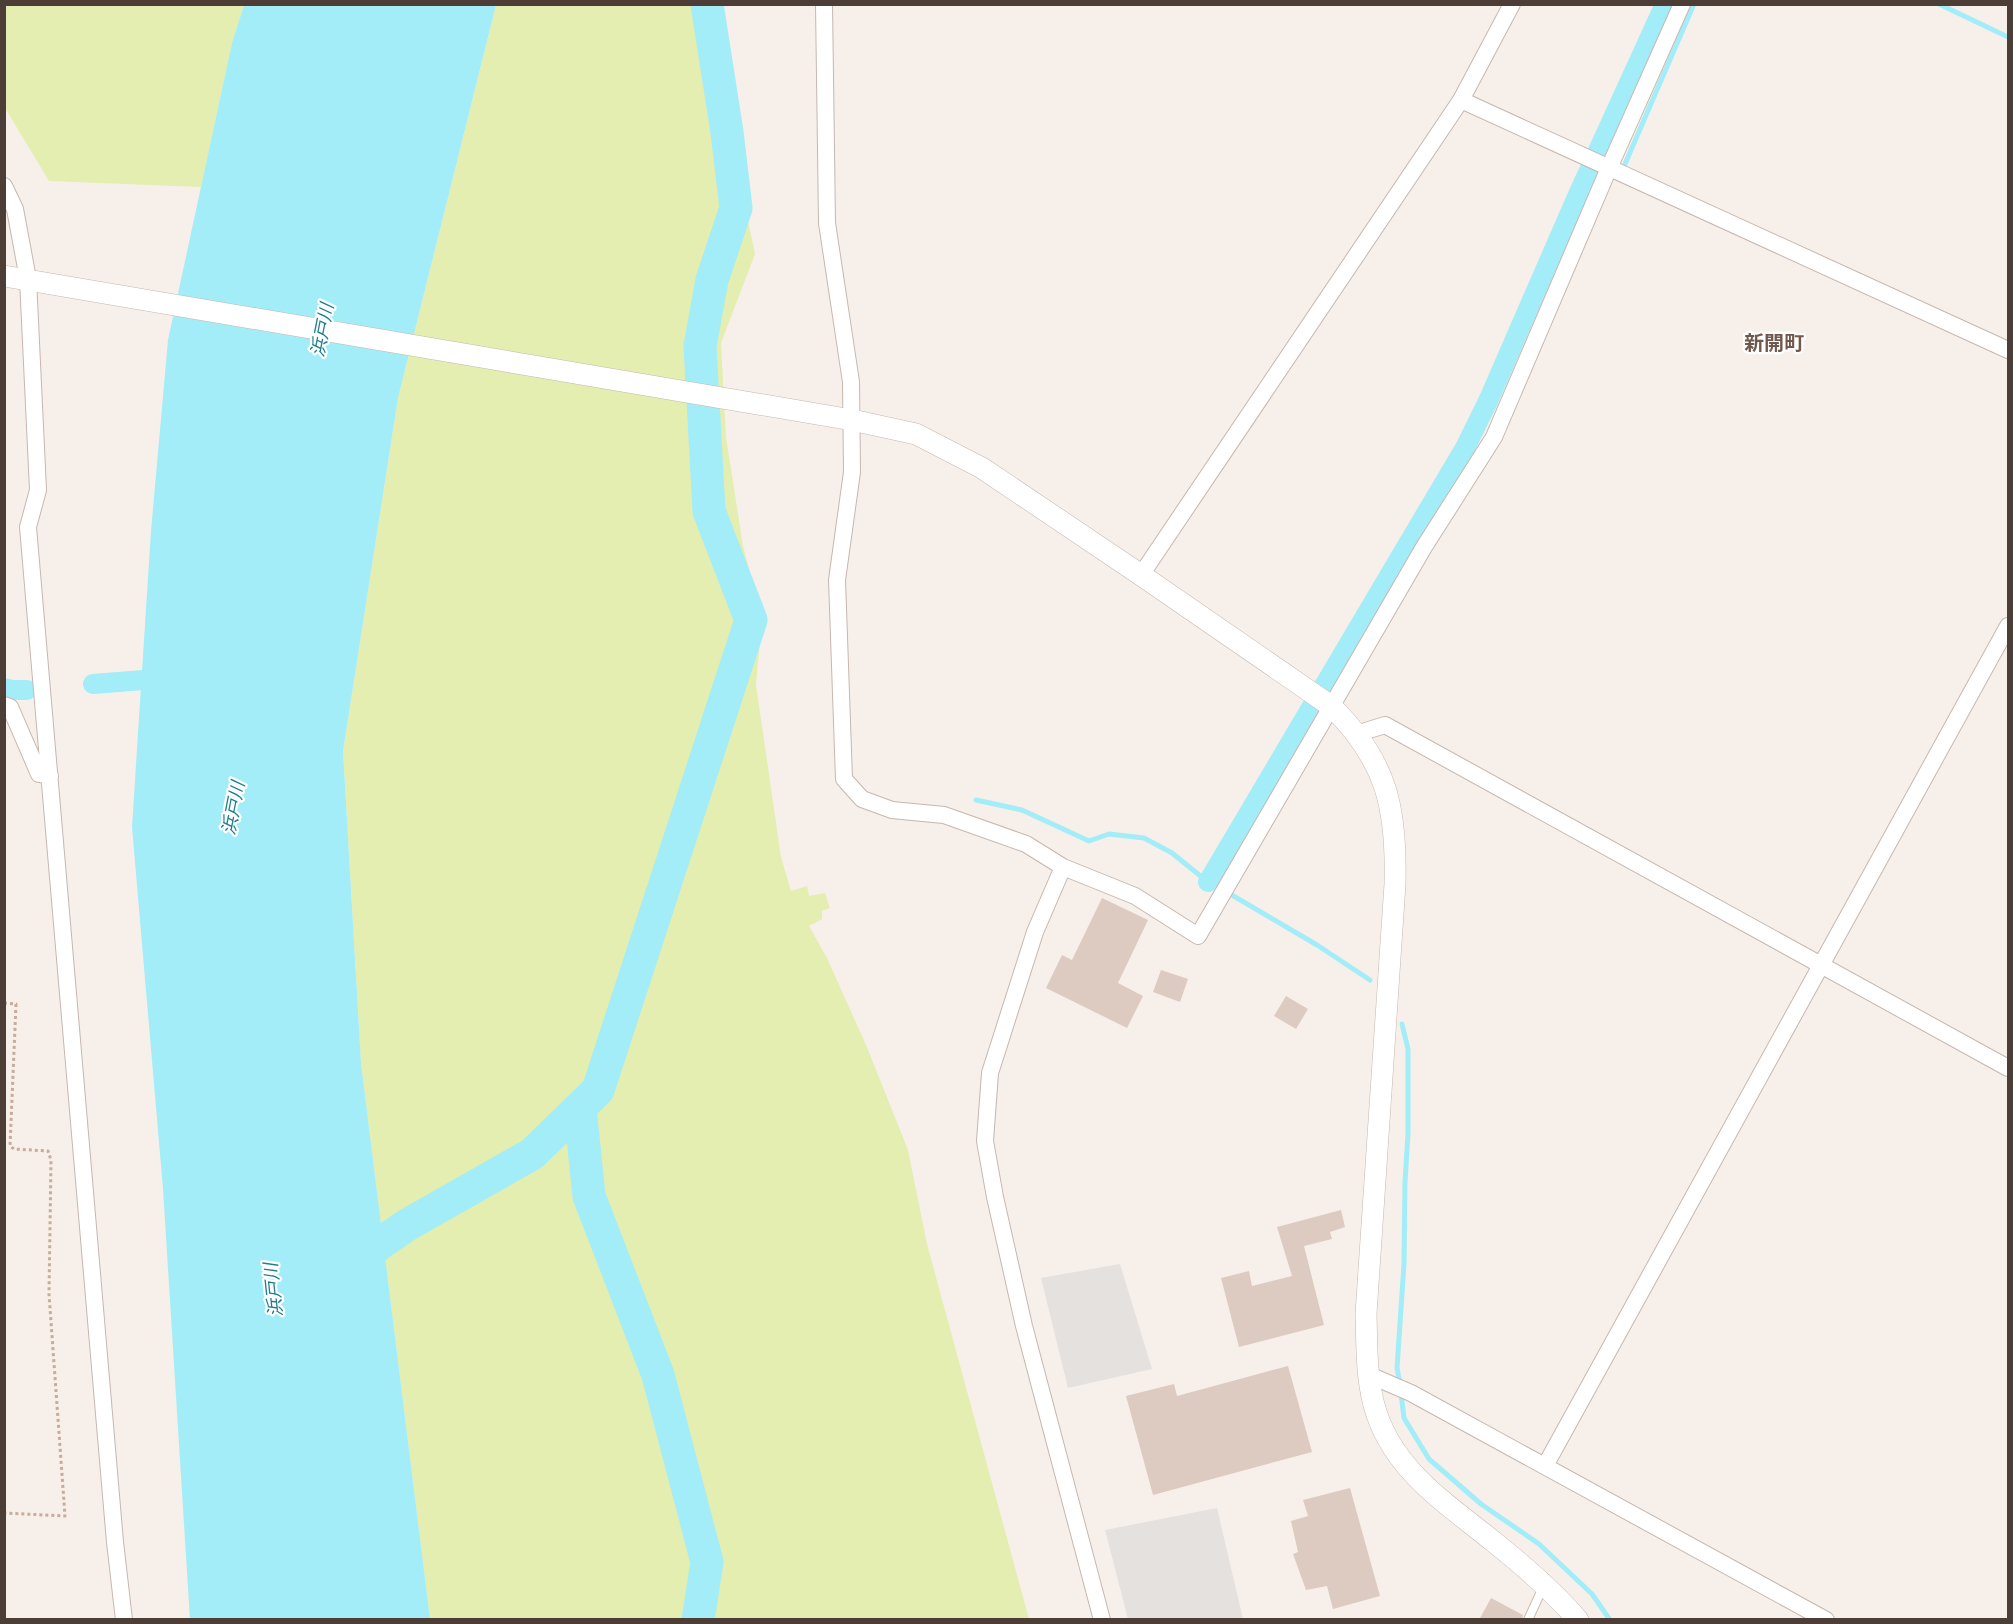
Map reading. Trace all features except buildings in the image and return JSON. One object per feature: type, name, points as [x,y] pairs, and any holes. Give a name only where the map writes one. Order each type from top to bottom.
[{"type":"street","points":[[824,4],[827,223],[851,382],[852,420],[852,472],[837,580],[844,779],[862,800],[892,810],[944,815],[1026,844],[1063,867],[1135,896],[1198,936],[1424,547],[1494,437],[1682,4]]},
{"type":"street","points":[[1141,575],[1461,100],[1512,4]]},
{"type":"street","points":[[1461,100],[2008,350]]},
{"type":"street","points":[[4,186],[15,209],[28,279],[39,490],[28,527],[113,1519],[124,1620]]},
{"type":"street","points":[[4,276],[852,420],[916,435],[982,468],[1331,706],[1370,753],[1387,794],[1392,814],[1395,858],[1366,1314],[1367,1374],[1379,1420],[1398,1455],[1411,1473],[1434,1495],[1544,1585],[1578,1620]]},
{"type":"street","points":[[1545,1466],[2008,626]]},
{"type":"street","points":[[4,705],[10,707],[39,774],[50,776]]},
{"type":"street","points":[[1356,734],[1385,725],[2008,1068]]},
{"type":"street","points":[[1063,867],[1035,932],[990,1072],[985,1141],[1024,1326],[1102,1620]]},
{"type":"street","points":[[1367,1374],[1411,1393],[1826,1620]]},
{"type":"lane","points":[[1528,1620],[1544,1585]]},
{"type":"path","points":[[4,1003],[15,1004],[10,1146],[14,1149],[48,1151],[51,1160],[49,1294],[64,1516],[4,1513]]},
{"type":"green space","points":[[5,5],[244,5],[232,43],[201,187],[49,181],[5,108]]},
{"type":"green space","points":[[496,5],[719,5],[722,52],[742,192],[755,254],[721,343],[726,437],[743,546],[762,618],[756,685],[781,857],[791,891],[807,886],[809,896],[825,893],[830,908],[822,911],[822,919],[809,926],[827,958],[866,1045],[908,1150],[927,1244],[1029,1619],[430,1620],[361,1063],[343,751],[398,398]]},
{"type":"shaded area","points":[[1120,1264],[1152,1369],[1068,1388],[1041,1278]]},
{"type":"shaded area","points":[[1217,1508],[1243,1619],[1128,1619],[1105,1530]]},
{"type":"water","name":"浜戸川","points":[[244,5],[496,5],[398,398],[343,751],[361,1063],[430,1619],[190,1620],[163,1189],[132,827],[151,531],[168,340],[232,43]]},
{"type":"waterway","points":[[346,1267],[407,1225],[532,1154],[598,1090],[751,620],[709,511],[700,346],[712,280],[736,208],[707,4]]},
{"type":"waterway","points":[[1208,882],[1466,446],[1665,4]]},
{"type":"waterway","points":[[1625,164],[1694,4]]},
{"type":"waterway","points":[[1939,4],[2008,37]]},
{"type":"waterway","points":[[93,684],[168,678]]},
{"type":"waterway","points":[[4,688],[27,690]]},
{"type":"waterway","points":[[976,800],[1022,810],[1089,841],[1109,834],[1144,838],[1172,853],[1203,878],[1317,945],[1370,980]]},
{"type":"waterway","points":[[1400,1384],[1397,1368],[1404,1264],[1408,1134],[1408,1049],[1402,1024]]},
{"type":"waterway","points":[[580,1108],[589,1196],[658,1375],[707,1562],[698,1620]]},
{"type":"waterway","points":[[1401,1393],[1404,1418],[1429,1459],[1481,1504],[1539,1544],[1592,1594],[1610,1620]]},
{"type":"district","name":"新開町","points":[[1774,342]]}]
